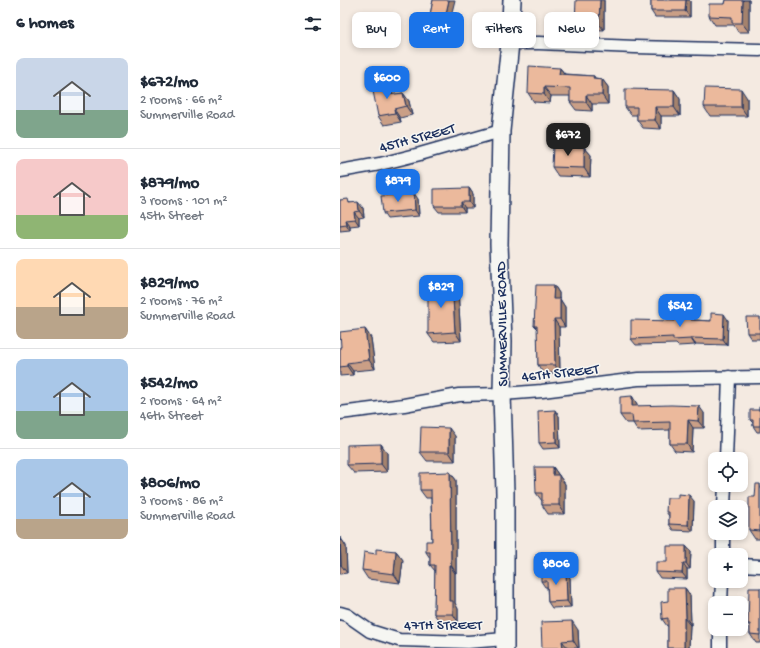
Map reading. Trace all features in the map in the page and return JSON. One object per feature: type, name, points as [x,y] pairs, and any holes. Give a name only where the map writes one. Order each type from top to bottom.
[{"type":"main road","name":"SUMMERVILLE ROAD","points":[[511,12],[512,0]]},
{"type":"main road","name":"SUMMERVILLE ROAD","points":[[505,643],[505,493],[499,244],[501,131],[509,48]]},
{"type":"street","points":[[536,43],[760,50]]},
{"type":"street","name":"45TH STREET","points":[[340,171],[380,164],[501,131]]},
{"type":"street","points":[[726,452],[729,377]]},
{"type":"street","name":"46TH STREET","points":[[340,413],[404,405],[459,395],[542,391],[638,379],[760,377]]},
{"type":"street","points":[[748,565],[760,566]]},
{"type":"street","name":"47TH STREET","points":[[340,613],[347,615],[370,631],[399,640],[505,643]]},
{"type":"street","points":[[720,636],[720,648]]},
{"type":"building","points":[[433,0],[449,0],[446,12],[431,12]]},
{"type":"building","points":[[576,0],[600,0],[599,24],[599,12],[575,12]]},
{"type":"building","points":[[651,0],[686,0],[685,11],[651,11]]},
{"type":"building","points":[[726,0],[743,0],[742,23],[732,23],[732,17],[709,16],[709,4],[725,4]]},
{"type":"building","points":[[529,66],[560,68],[559,74],[594,76],[593,78],[602,79],[602,95],[586,95],[586,102],[570,102],[570,88],[544,87],[544,94],[528,93]]},
{"type":"building","points":[[386,83],[388,95],[403,93],[406,106],[394,109],[395,113],[378,116],[372,86]]},
{"type":"building","points":[[705,88],[741,89],[741,107],[704,107]]},
{"type":"building","points":[[625,89],[674,90],[674,107],[655,107],[655,120],[637,120],[637,107],[625,107]]},
{"type":"building","points":[[553,146],[584,147],[584,168],[552,167]]},
{"type":"building","points":[[469,188],[469,202],[461,202],[461,206],[434,206],[434,189]]},
{"type":"building","points":[[414,193],[415,210],[383,213],[381,196]]},
{"type":"building","points":[[348,199],[349,203],[358,202],[359,211],[354,212],[355,219],[345,220],[346,224],[340,225],[340,200]]},
{"type":"building","points":[[452,281],[455,332],[428,334],[428,295],[433,295],[433,282]]},
{"type":"building","points":[[536,285],[554,285],[553,299],[560,299],[560,319],[554,319],[555,365],[538,365],[537,326],[534,326]]},
{"type":"building","points":[[711,313],[724,314],[723,339],[691,338],[673,340],[673,337],[631,339],[631,320],[675,321],[675,314],[690,314],[691,320],[711,321]]},
{"type":"building","points":[[746,317],[760,317],[760,333],[747,333]]},
{"type":"building","points":[[365,329],[369,360],[347,363],[347,366],[340,367],[340,332]]},
{"type":"building","points":[[632,396],[632,406],[699,406],[698,421],[688,420],[687,444],[670,444],[670,422],[633,423],[632,415],[620,415],[620,397]]},
{"type":"building","points":[[759,407],[760,426],[753,426],[753,420],[750,420],[750,410],[759,410]]},
{"type":"building","points":[[555,410],[556,442],[539,443],[538,411]]},
{"type":"building","points":[[421,427],[449,428],[449,452],[420,452]]},
{"type":"building","points":[[381,444],[381,464],[347,465],[347,445]]},
{"type":"building","points":[[535,467],[553,467],[553,475],[559,475],[559,505],[542,505],[542,493],[536,493]]},
{"type":"building","points":[[450,472],[451,565],[449,565],[449,601],[453,601],[453,614],[434,614],[435,565],[430,565],[430,552],[426,552],[426,541],[432,541],[431,490],[420,490],[420,473]]},
{"type":"building","points":[[756,484],[760,484],[760,531],[749,530],[749,497],[755,497]]},
{"type":"building","points":[[678,494],[689,495],[688,525],[669,524],[669,512],[666,512],[667,498],[678,498]]},
{"type":"building","points":[[340,539],[341,565],[340,565]]},
{"type":"building","points":[[667,546],[686,546],[686,563],[683,563],[682,573],[656,572],[656,562],[667,562]]},
{"type":"building","points":[[376,549],[396,551],[394,574],[362,570],[364,552],[376,554]]},
{"type":"building","points":[[541,572],[566,572],[567,601],[548,602],[547,581],[541,581]]},
{"type":"building","points":[[668,588],[685,588],[686,618],[684,618],[684,648],[668,648],[668,618],[662,619],[661,602],[668,601]]},
{"type":"building","points":[[749,588],[760,588],[760,635],[750,634],[750,624],[748,624]]},
{"type":"building","points":[[572,621],[573,640],[562,641],[563,648],[542,648],[541,622]]}]
